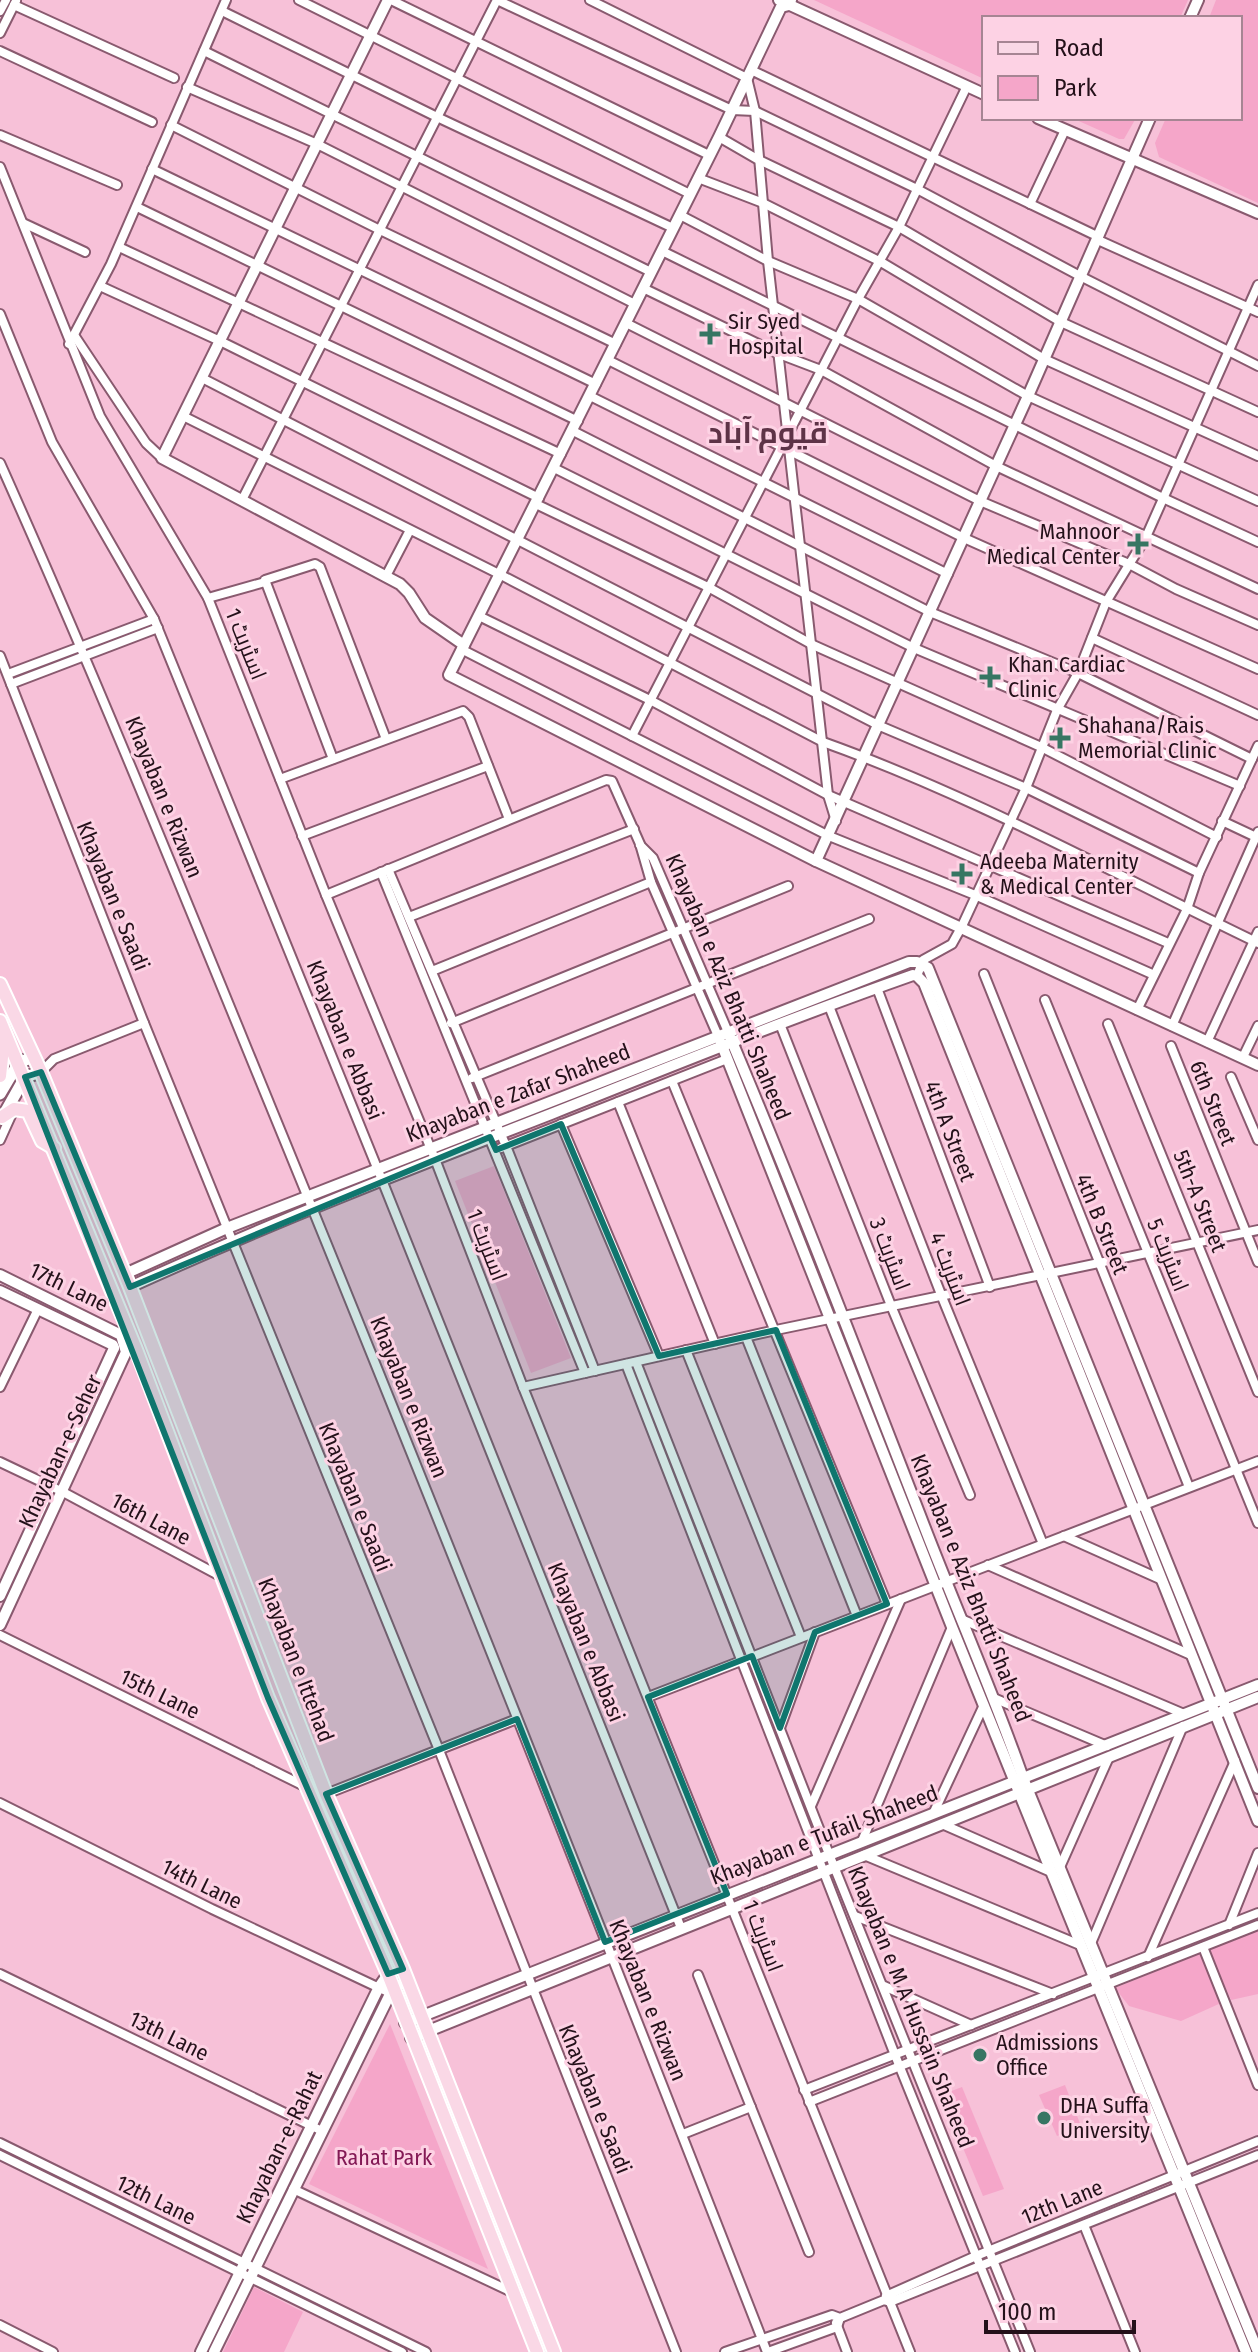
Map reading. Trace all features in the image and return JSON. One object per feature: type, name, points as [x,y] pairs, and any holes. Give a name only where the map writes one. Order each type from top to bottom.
[{"type":"main road","name":"Khayaban e Ittehad","points":[[0,984],[41,1072],[125,1274],[326,1794],[422,2015],[554,2352]]},
{"type":"main road","name":"Khayaban e Ittehad","points":[[0,1021],[54,1148],[126,1339],[304,1786],[388,1974],[537,2352]]},
{"type":"main road","points":[[0,1030],[3,1048],[1,1071]]},
{"type":"main road","points":[[0,1094],[19,1062],[32,1058]]},
{"type":"main road","points":[[1,1120],[25,1077],[41,1072]]},
{"type":"main road","points":[[1,1120],[14,1109],[23,1109],[31,1114],[42,1141],[54,1148]]},
{"type":"street","points":[[69,344],[119,247],[226,0]]},
{"type":"street","points":[[299,0],[690,194]]},
{"type":"street","points":[[162,458],[390,0],[709,155]]},
{"type":"street","points":[[242,500],[497,0],[732,110],[755,111],[917,189],[1258,366]]},
{"type":"street","points":[[590,0],[1258,312]]},
{"type":"street","points":[[0,11],[12,2]]},
{"type":"street","points":[[0,33],[12,2]]},
{"type":"street","points":[[12,2],[174,78]]},
{"type":"street","points":[[982,93],[784,2],[449,675],[816,861],[1258,1065]]},
{"type":"street","points":[[222,11],[673,228]]},
{"type":"street","points":[[0,51],[152,122]]},
{"type":"street","points":[[204,51],[651,272]]},
{"type":"street","points":[[749,74],[828,795],[836,822]]},
{"type":"street","points":[[632,736],[837,337],[881,262],[967,86]]},
{"type":"street","points":[[187,87],[317,144],[635,304]]},
{"type":"street","points":[[1042,120],[1258,213]]},
{"type":"street","points":[[816,861],[880,726],[1149,120]]},
{"type":"street","points":[[171,125],[616,344]]},
{"type":"street","points":[[1030,204],[1065,130]]},
{"type":"street","points":[[0,135],[117,185]]},
{"type":"street","points":[[719,137],[757,159],[899,227],[1061,322],[1258,412]]},
{"type":"street","name":"اسٹریٹ 1","points":[[0,167],[100,416],[208,598],[886,2299],[910,2352]]},
{"type":"street","points":[[152,169],[596,384]]},
{"type":"street","points":[[698,178],[763,203],[881,262],[1044,359],[1258,456]]},
{"type":"street","points":[[137,207],[341,306],[575,426],[744,519],[930,612],[1078,673],[1252,759]]},
{"type":"street","points":[[680,215],[768,261],[858,299],[1028,396],[1258,501]]},
{"type":"street","points":[[22,223],[85,252]]},
{"type":"street","points":[[119,247],[561,454]]},
{"type":"street","points":[[662,251],[1258,542]]},
{"type":"street","points":[[917,976],[924,965],[952,944],[962,926],[1026,788],[1057,710],[1078,673],[1106,602],[1146,537],[1258,285]]},
{"type":"street","points":[[100,286],[303,382],[708,587],[813,645],[1041,747],[1217,837]]},
{"type":"street","points":[[643,288],[779,354],[821,370],[996,466],[1258,589]]},
{"type":"street","name":"Khayaban e Abbasi","points":[[0,314],[52,442],[156,624],[383,1173],[682,1928]]},
{"type":"street","points":[[626,323],[980,501],[1129,564],[1176,589],[1258,625]]},
{"type":"street","points":[[74,335],[146,443],[162,458],[386,576],[409,593],[425,618],[462,647],[829,836],[975,895],[1152,974]]},
{"type":"street","points":[[608,360],[964,538],[1258,669]]},
{"type":"street","points":[[202,378],[880,726],[1026,788],[1199,873]]},
{"type":"street","points":[[590,396],[948,574]]},
{"type":"street","points":[[183,416],[501,575],[823,742],[865,757],[1011,821],[1218,924],[1257,939],[1207,1042]]},
{"type":"street","name":"Khayaban e Rizwan","points":[[0,463],[86,656],[314,1208],[767,2352]]},
{"type":"street","points":[[554,468],[914,648],[1240,786]]},
{"type":"street","points":[[386,576],[410,530]]},
{"type":"street","points":[[208,598],[315,564],[320,567],[386,739]]},
{"type":"street","points":[[265,582],[333,759]]},
{"type":"street","points":[[479,616],[650,700],[828,795],[1168,943]]},
{"type":"street","points":[[8,674],[156,624]]},
{"type":"street","points":[[11,684],[86,656],[156,624]]},
{"type":"street","points":[[1092,638],[1258,715]]},
{"type":"street","name":"Khayaban e Saadi","points":[[0,656],[144,1023],[439,1750],[676,2352]]},
{"type":"street","points":[[280,779],[463,711],[469,717],[509,819],[326,895]]},
{"type":"street","points":[[1137,1010],[1152,974],[1187,909],[1199,873],[1258,746]]},
{"type":"street","points":[[302,836],[488,766]]},
{"type":"street","name":"Khayaban e Aziz Bhatti Shaheed","points":[[509,819],[606,780],[614,783],[695,988],[725,1039],[727,1059],[941,1583],[961,1619],[996,1699],[1019,1780]]},
{"type":"street","points":[[1172,1026],[1257,835],[1222,821]]},
{"type":"street","points":[[409,917],[634,829]]},
{"type":"street","name":"Khayaban e Aziz Bhatti Shaheed","points":[[640,844],[653,858],[707,984],[725,1039],[844,1317],[941,1583],[952,1627],[1056,1869],[1086,1943],[1098,1989],[1246,2352]]},
{"type":"street","points":[[384,870],[409,917],[432,971],[449,1024]]},
{"type":"street","points":[[384,870],[493,1131],[496,1150],[585,1373]]},
{"type":"street","points":[[432,971],[651,882]]},
{"type":"street","points":[[449,1024],[788,886]]},
{"type":"street","points":[[471,1078],[869,919]]},
{"type":"street","points":[[725,1039],[909,962],[924,965]]},
{"type":"street","points":[[924,965],[1218,1706],[1258,1821]]},
{"type":"street","name":"4th B Street","points":[[984,974],[1189,1487]]},
{"type":"street","points":[[725,1039],[780,1024],[917,976],[924,983],[1046,1275]]},
{"type":"street","name":"4th A Street","points":[[877,988],[990,1287]]},
{"type":"street","name":"اسٹریٹ 5","points":[[1045,1000],[1258,1523]]},
{"type":"street","name":"اسٹریٹ 4","points":[[829,1006],[942,1297],[1043,1544]]},
{"type":"street","points":[[41,1072],[54,1059],[144,1023]]},
{"type":"street","name":"اسٹریٹ 3","points":[[780,1024],[970,1495]]},
{"type":"street","name":"5th-A Street","points":[[1108,1024],[1258,1392]]},
{"type":"street","points":[[1243,1057],[1258,1026]]},
{"type":"street","name":"Khayaban e Zafar Shaheed","points":[[125,1274],[308,1196],[429,1156],[725,1039]]},
{"type":"street","name":"6th Street","points":[[1171,1046],[1258,1262]]},
{"type":"street","points":[[32,1058],[54,1059]]},
{"type":"street","points":[[496,1150],[727,1059]]},
{"type":"street","points":[[1231,1077],[1258,1140]]},
{"type":"street","points":[[672,1081],[887,1604]]},
{"type":"street","points":[[618,1102],[715,1344]]},
{"type":"street","points":[[0,1140],[14,1109]]},
{"type":"street","points":[[561,1124],[659,1356]]},
{"type":"street","points":[[493,1131],[506,1146],[595,1371]]},
{"type":"street","points":[[130,1287],[314,1208],[383,1173]]},
{"type":"street","points":[[523,1387],[776,1330],[1258,1230]]},
{"type":"street","name":"17th Lane","points":[[0,1275],[126,1339]]},
{"type":"street","name":"17th Lane","points":[[0,1291],[114,1348]]},
{"type":"street","points":[[0,1387],[38,1309]]},
{"type":"street","points":[[746,1337],[857,1616]]},
{"type":"street","points":[[114,1348],[126,1339]]},
{"type":"street","name":"Khayaban-e-Seher","points":[[0,1625],[123,1362],[126,1339]]},
{"type":"street","name":"Khayaban-e-Seher","points":[[0,1596],[114,1348]]},
{"type":"street","points":[[686,1350],[801,1637]]},
{"type":"street","name":"Khayaban e M A Hussain Shaheed","points":[[636,1362],[824,1857],[855,1916],[1030,2352]]},
{"type":"street","name":"Khayaban e M A Hussain Shaheed","points":[[626,1364],[747,1658],[780,1728],[811,1806],[824,1857]]},
{"type":"street","points":[[648,1697],[1258,1461]]},
{"type":"street","name":"16th Lane","points":[[0,1462],[63,1492],[222,1578]]},
{"type":"street","points":[[1138,1507],[1160,1579],[1191,1655],[1258,1788]]},
{"type":"street","points":[[1064,1536],[1160,1579]]},
{"type":"street","points":[[988,1565],[1191,1655]]},
{"type":"street","points":[[811,1806],[901,1599]]},
{"type":"street","points":[[961,1619],[1184,1714]]},
{"type":"street","points":[[862,1841],[952,1627]]},
{"type":"street","points":[[780,1728],[815,1632]]},
{"type":"street","name":"15th Lane","points":[[0,1635],[304,1786]]},
{"type":"street","name":"Khayaban e Tufail Shaheed","points":[[405,2023],[1019,1780],[1183,1726],[1258,1685]]},
{"type":"street","name":"Khayaban e Tufail Shaheed","points":[[411,2038],[1024,1792],[1184,1714],[1258,1697]]},
{"type":"street","points":[[942,1824],[1056,1869],[1108,1752],[996,1699]]},
{"type":"street","points":[[933,1815],[984,1705]]},
{"type":"street","points":[[326,1794],[517,1719]]},
{"type":"street","points":[[864,1855],[1086,1943],[1183,1726]]},
{"type":"street","points":[[1148,1957],[1235,1761]]},
{"type":"street","name":"14th Lane","points":[[0,1803],[212,1909],[379,1987],[392,1990]]},
{"type":"street","points":[[1229,1925],[1258,1853]]},
{"type":"street","name":"Khayaban e M A Hussain Shaheed","points":[[830,1869],[895,2055],[1015,2352]]},
{"type":"street","points":[[804,2090],[1258,1913]]},
{"type":"street","points":[[855,1916],[1053,1994]]},
{"type":"street","points":[[809,2102],[1258,1925]]},
{"type":"street","name":"Khayaban e Aziz Bhatti Shaheed","points":[[1086,1943],[1105,1973],[1258,2352]]},
{"type":"street","points":[[1203,1947],[1258,2085]]},
{"type":"street","points":[[388,1974],[403,1969]]},
{"type":"street","name":"13th Lane","points":[[0,1974],[316,2129]]},
{"type":"street","name":"Khayaban-e-Rahat","points":[[201,2352],[316,2129],[379,1987],[388,1974]]},
{"type":"street","points":[[698,1975],[809,2252]]},
{"type":"street","points":[[214,2352],[293,2189],[316,2129],[392,1990],[407,1982]]},
{"type":"street","points":[[884,1986],[971,2025]]},
{"type":"street","points":[[683,2134],[751,2107]]},
{"type":"street","name":"12th Lane","points":[[767,2352],[976,2256],[1258,2141]]},
{"type":"street","name":"12th Lane","points":[[0,2143],[242,2268]]},
{"type":"street","name":"12th Lane","points":[[0,2155],[426,2352]]},
{"type":"street","name":"12th Lane","points":[[886,2299],[981,2266],[1258,2155]]},
{"type":"street","points":[[293,2189],[512,2292]]},
{"type":"street","points":[[1084,2225],[1135,2352]]},
{"type":"street","name":"12th Lane","points":[[254,2273],[402,2352]]},
{"type":"street","points":[[838,2319],[847,2352]]},
{"type":"street","name":"12th Lane","points":[[725,2352],[838,2319]]},
{"type":"street","points":[[0,2325],[53,2352]]},
{"type":"highlighted area","points":[[41,1072],[130,1287],[490,1137],[496,1150],[561,1124],[659,1356],[776,1330],[887,1604],[815,1632],[780,1728],[752,1656],[648,1697],[727,1894],[605,1942],[517,1719],[326,1794],[403,1969],[388,1974],[268,1698],[25,1077]]},
{"type":"green space","points":[[814,0],[1188,0],[1181,16],[982,16],[982,78]]},
{"type":"green space","points":[[1216,0],[1258,0],[1258,203],[1159,157],[1155,143],[1165,120],[1242,120],[1242,16],[1210,16]]},
{"type":"green space","points":[[1076,120],[1135,120],[1124,139]]},
{"type":"green space","points":[[494,1166],[571,1358],[531,1373],[455,1181]]},
{"type":"green space","points":[[1258,1930],[1258,1994],[1231,2000],[1209,1950]]},
{"type":"green space","points":[[1201,1953],[1221,2003],[1181,2021],[1129,2006],[1115,1988]]},
{"type":"green space","name":"Rahat Park","points":[[390,2024],[488,2269],[309,2184]]},
{"type":"green space","points":[[1065,2085],[1081,2126],[1057,2136],[1039,2095]]},
{"type":"green space","points":[[962,2087],[1004,2189],[983,2196],[941,2095]]},
{"type":"green space","points":[[254,2287],[303,2312],[284,2352],[223,2352]]},
{"type":"place","name":"Sir Syed Hospital","points":[[710,334]]},
{"type":"place","name":"Mahnoor Medical Center","points":[[1138,544]]},
{"type":"place","name":"Khan Cardiac Clinic","points":[[990,677]]},
{"type":"place","name":"Shahana/Rais Memorial Clinic","points":[[1060,738]]},
{"type":"place","name":"Adeeba Maternity & Medical Center","points":[[962,874]]},
{"type":"place","name":"Admissions Office","points":[[980,2055]]},
{"type":"place","name":"DHA Suffa University","points":[[1044,2118]]},
{"type":"district","name":"قیوم آباد","points":[[768,433]]}]
